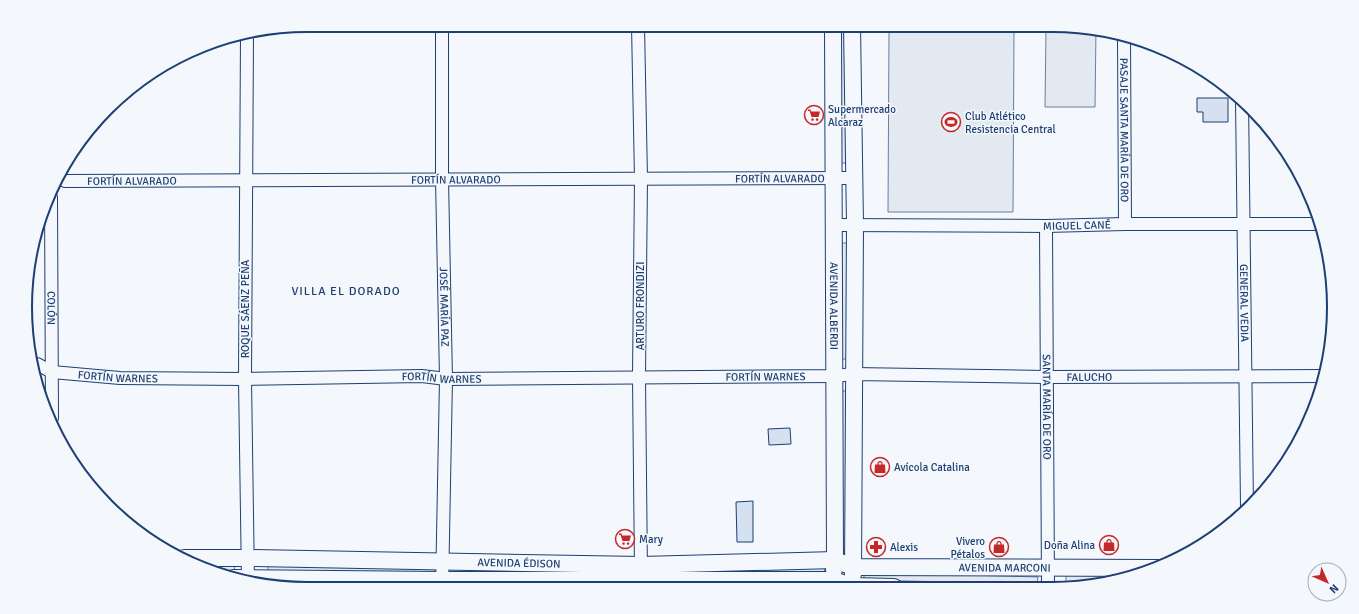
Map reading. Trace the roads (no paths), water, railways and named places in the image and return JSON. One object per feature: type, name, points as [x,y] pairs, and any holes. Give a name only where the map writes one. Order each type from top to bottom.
[{"type":"main road","name":"AVENIDA ALBERDI","points":[[832,582],[835,560],[833,32]]},
{"type":"main road","name":"AVENIDA ALBERDI","points":[[852,32],[855,225],[853,582]]},
{"type":"main road","name":"AVENIDA ÉDISON","points":[[195,558],[443,561],[641,578],[768,582]]},
{"type":"main road","name":"AVENIDA ÉDISON","points":[[508,582],[641,578],[835,560],[853,567]]},
{"type":"main road","name":"AVENIDA MARCONI","points":[[853,567],[1137,568]]},
{"type":"main road","name":"AVENIDA ÉDISON","points":[[269,580],[362,582]]},
{"type":"street","name":"JOSÉ MARÍA PAZ","points":[[442,32],[442,179],[446,379],[442,582]]},
{"type":"street","name":"ARTURO FRONDIZI","points":[[638,32],[641,179],[639,377],[641,578]]},
{"type":"street","name":"ROQUE SÁENZ PEÑA","points":[[244,575],[248,558],[245,379],[247,38]]},
{"type":"street","name":"PASAJE SANTA MARÍA DE ORO","points":[[1124,41],[1125,224]]},
{"type":"street","name":"GENERAL VEDIA","points":[[1244,111],[1247,500]]},
{"type":"street","name":"FORTÍN ALVARADO","points":[[63,180],[65,181],[246,181],[854,178]]},
{"type":"street","name":"COLÓN","points":[[51,207],[52,409]]},
{"type":"street","name":"MIGUEL CANÉ","points":[[834,225],[1046,226],[1125,224],[1314,224]]},
{"type":"street","name":"SANTA MARÍA DE ORO","points":[[1046,226],[1048,582]]},
{"type":"street","name":"FORTÍN WARNES","points":[[38,364],[52,372],[120,378],[245,379],[422,376],[446,379],[834,376],[854,374]]},
{"type":"street","name":"FALUCHO","points":[[854,374],[1047,377],[1318,376]]},
{"type":"place","name":"Supermercado Alcaraz","points":[[814,115]]},
{"type":"place","name":"Club Atlético Resistencia Central","points":[[951,122]]},
{"type":"place","name":"Avícola Catalina","points":[[880,467]]},
{"type":"place","name":"Mary","points":[[625,539]]},
{"type":"place","name":"Doña Alina","points":[[1109,545]]},
{"type":"place","name":"Alexis","points":[[876,547]]},
{"type":"place","name":"Vivero Pétalos","points":[[999,547]]},
{"type":"district","name":"VILLA EL DORADO","points":[[346,291]]}]
